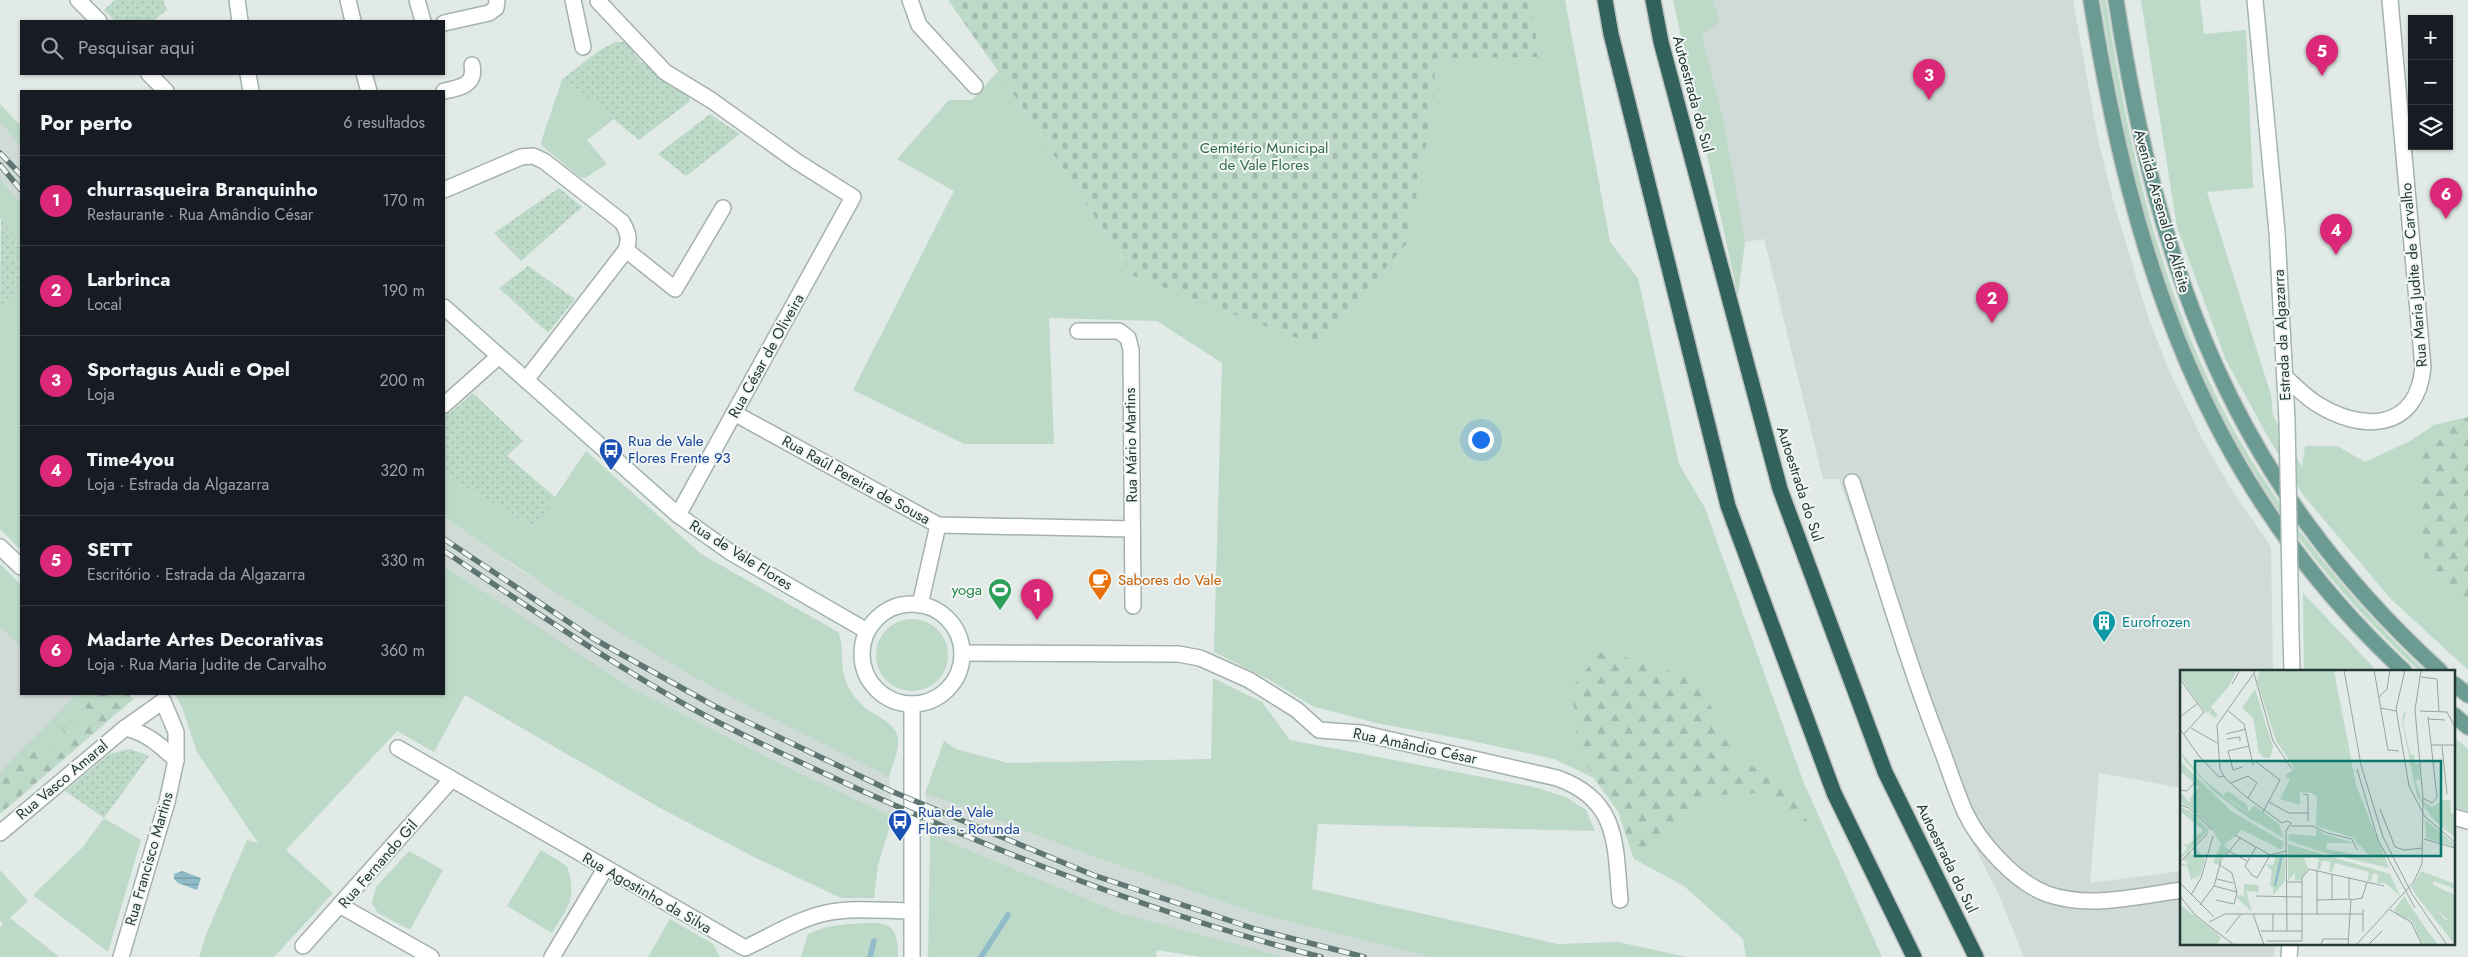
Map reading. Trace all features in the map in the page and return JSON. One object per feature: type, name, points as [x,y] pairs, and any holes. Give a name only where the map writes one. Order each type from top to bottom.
[{"type":"highway","points":[[1605,0],[1611,34],[1728,506],[1834,794],[1914,957]]},
{"type":"highway","name":"Autoestrada do Sul","points":[[1653,0],[1661,42],[1780,489],[1885,772],[1976,957]]},
{"type":"main road","name":"Avenida Arsenal do Alfeite","points":[[2091,0],[2109,104],[2137,222],[2174,332],[2206,407],[2238,465],[2277,525],[2336,599],[2403,670]]},
{"type":"main road","name":"Avenida Arsenal do Alfeite","points":[[2116,0],[2137,119],[2163,226],[2192,314],[2231,401],[2271,472],[2334,560],[2390,622],[2439,670]]},
{"type":"main road","points":[[2456,686],[2468,695]]},
{"type":"main road","points":[[2456,718],[2468,727]]},
{"type":"street","points":[[78,0],[98,20]]},
{"type":"street","points":[[238,0],[240,20]]},
{"type":"street","points":[[348,0],[353,20]]},
{"type":"street","points":[[417,0],[423,20]]},
{"type":"street","points":[[445,23],[464,25],[496,8],[498,0]]},
{"type":"street","points":[[573,0],[583,47]]},
{"type":"street","points":[[910,0],[919,25],[974,86]]},
{"type":"street","name":"Estrada da Algazarra","points":[[2255,0],[2277,232],[2287,420],[2292,670]]},
{"type":"street","name":"Rua Maria Judite de Carvalho","points":[[2285,377],[2315,402],[2351,418],[2370,422],[2385,421],[2402,414],[2415,400],[2421,385],[2423,367],[2390,0]]},
{"type":"street","name":"Rua César de Oliveira","points":[[598,1],[665,72],[711,100],[796,161],[853,197],[678,514]]},
{"type":"street","points":[[445,91],[461,88],[470,81],[473,72],[472,65]]},
{"type":"street","points":[[150,75],[165,90]]},
{"type":"street","points":[[248,75],[251,90]]},
{"type":"street","points":[[364,75],[369,90]]},
{"type":"street","points":[[445,190],[521,157],[538,158],[622,222],[628,235],[626,250],[526,380]]},
{"type":"street","points":[[626,250],[675,289],[723,208]]},
{"type":"street","name":"Rua de Vale Flores","points":[[445,308],[498,357],[678,514],[730,552],[868,631]]},
{"type":"street","name":"Rua Mário Martins","points":[[1078,332],[1119,332],[1128,338],[1131,350],[1133,606]]},
{"type":"street","points":[[445,404],[498,357]]},
{"type":"street","name":"Rua Raúl Pereira de Sousa","points":[[734,413],[938,525],[1132,529]]},
{"type":"street","points":[[1852,482],[1926,709],[1966,813],[1985,843],[2006,867],[2029,884],[2045,893],[2069,900],[2093,902],[2180,890]]},
{"type":"street","points":[[920,604],[938,525]]},
{"type":"street","points":[[0,547],[20,566]]},
{"type":"street","points":[[920,604],[936,611],[950,621],[961,641],[962,653],[960,668],[953,683],[942,694],[928,702],[912,704],[887,698],[869,680],[862,656],[863,643],[868,631],[881,615],[899,606],[920,604]]},
{"type":"street","name":"Rua Amândio César","points":[[962,653],[1178,654],[1200,658],[1249,680],[1297,710],[1319,730],[1361,732],[1573,783],[1590,794],[1600,805],[1607,818],[1615,849],[1620,900]]},
{"type":"street","name":"Rua Vasco Amaral","points":[[0,833],[160,697]]},
{"type":"street","name":"Rua Francisco Martins","points":[[121,957],[167,802],[176,760],[176,732],[160,697]]},
{"type":"street","points":[[912,704],[912,957]]},
{"type":"street","points":[[125,728],[140,731],[152,738],[176,760]]},
{"type":"street","name":"Rua Agostinho da Silva","points":[[398,748],[605,869],[742,953],[810,918],[826,913],[844,910],[912,911]]},
{"type":"street","name":"Rua Fernando Gil","points":[[303,946],[341,906],[451,780]]},
{"type":"street","points":[[552,957],[605,869]]},
{"type":"street","points":[[341,906],[431,957]]},
{"type":"street","points":[[2289,957],[2290,944]]},
{"type":"shaded area","points":[[1713,0],[2073,0],[2098,139],[2113,200],[2148,317],[2168,368],[2202,439],[2232,490],[2271,547],[2273,670],[2180,670],[2180,788],[2099,773],[2090,883],[2180,871],[2180,944],[2275,944],[2274,957],[2024,957],[1999,895],[1953,804],[1839,479],[1823,479],[1764,239],[1745,242],[1725,126],[1702,36],[1720,21]]},
{"type":"shaded area","points":[[0,122],[20,146],[20,202],[0,179]]},
{"type":"shaded area","points":[[445,518],[520,570],[773,718],[889,777],[893,817],[779,763],[628,686],[498,604],[445,567]]},
{"type":"shaded area","points":[[0,564],[20,584],[20,695],[129,695],[133,699],[0,814]]},
{"type":"shaded area","points":[[925,793],[1092,856],[1258,914],[1431,957],[1279,957],[1123,914],[930,834]]},
{"type":"green space","points":[[115,0],[163,0],[167,10],[154,20],[114,20],[104,10]]},
{"type":"green space","name":"Cemitério Municipal de Vale Flores","points":[[948,0],[1531,0],[1539,57],[1436,58],[1431,121],[1407,243],[1318,346],[1134,276],[998,71]]},
{"type":"green space","points":[[1531,0],[1565,0],[1610,242],[1638,278],[1679,464],[1705,508],[1803,781],[1882,957],[1746,957],[1743,939],[1684,886],[1634,859],[1618,811],[1594,778],[1554,759],[1468,740],[1376,723],[1312,706],[1268,679],[1214,652],[1222,363],[1157,321],[1049,318],[1054,444],[964,444],[853,390],[954,191],[897,159],[949,100],[972,100],[998,71],[1134,276],[1431,121],[1435,57],[1539,57]]},
{"type":"green space","points":[[1673,0],[1713,0],[1720,21],[1702,36],[1725,126],[1745,242],[1738,296]]},
{"type":"green space","points":[[2101,0],[2106,0],[2127,122],[2157,242],[2176,302],[2199,359],[2226,415],[2257,469],[2294,524],[2356,600],[2424,670],[2418,670],[2373,625],[2308,550],[2288,524],[2252,469],[2222,415],[2195,358],[2153,242],[2137,183],[2111,61]]},
{"type":"green space","points":[[2141,0],[2200,0],[2204,34],[2246,30],[2253,188],[2207,192],[2271,395],[2273,416],[2302,467],[2305,446],[2337,446],[2365,462],[2410,441],[2434,425],[2468,417],[2468,670],[2390,598],[2304,496],[2268,437],[2225,358],[2177,227]]},
{"type":"green space","points":[[615,42],[625,42],[642,63],[647,60],[690,99],[689,102],[639,140],[564,78],[597,52]]},
{"type":"green space","points":[[563,77],[614,119],[587,140],[607,164],[585,178],[580,177],[542,146],[541,142]]},
{"type":"green space","points":[[0,104],[20,125],[20,146],[0,122]]},
{"type":"green space","points":[[710,114],[740,134],[686,176],[658,154]]},
{"type":"green space","points":[[0,179],[20,202],[20,242],[0,219]]},
{"type":"green space","points":[[559,188],[582,207],[521,261],[494,233]]},
{"type":"green space","points":[[1,220],[20,242],[20,284],[0,311]]},
{"type":"green space","points":[[528,266],[575,299],[548,333],[499,288]]},
{"type":"green space","points":[[20,284],[20,549],[0,529],[0,311]]},
{"type":"green space","points":[[473,393],[523,441],[507,456],[555,497],[534,528],[445,475],[445,408],[450,413]]},
{"type":"green space","points":[[2468,417],[2468,613],[2425,569],[2418,450],[2440,426]]},
{"type":"green space","points":[[586,451],[701,554],[838,632],[841,643],[842,664],[850,690],[863,706],[891,725],[898,736],[897,751],[889,777],[745,704],[660,657],[550,589],[445,518],[445,475],[534,528]]},
{"type":"green space","points":[[0,564],[20,584],[20,644],[0,628]]},
{"type":"green space","points":[[445,567],[628,686],[779,763],[893,817],[878,865],[874,898],[841,898],[752,856],[662,809],[465,695],[434,752],[397,731],[286,850],[333,893],[274,957],[199,957],[207,932],[247,840],[258,843],[197,752],[183,710],[176,695],[445,695]]},
{"type":"green space","points":[[2303,593],[2376,670],[2304,670]]},
{"type":"green space","points":[[919,619],[938,629],[946,641],[948,655],[946,669],[938,681],[926,689],[905,691],[886,681],[878,669],[876,648],[886,629],[898,621]]},
{"type":"green space","points":[[1604,648],[1640,663],[1692,677],[1727,732],[1734,759],[1788,782],[1808,823],[1755,793],[1698,796],[1659,847],[1634,859],[1618,811],[1594,778],[1577,743],[1572,687]]},
{"type":"green space","points":[[1213,678],[1262,702],[1290,740],[1534,787],[1566,797],[1586,810],[1595,831],[1318,824],[1312,889],[1558,944],[1618,942],[1687,957],[1431,957],[1258,914],[1092,856],[925,793],[944,741],[956,749],[1008,763],[1211,759]]},
{"type":"green space","points":[[76,695],[129,695],[133,699],[0,814],[0,773]]},
{"type":"green space","points":[[85,695],[116,695],[117,697],[120,695],[129,695],[133,699],[0,814],[0,773],[26,745],[48,748],[58,737],[63,736],[64,731],[59,727],[60,716],[68,711],[79,734],[82,722],[86,719]]},
{"type":"green space","points":[[2456,739],[2468,749],[2468,811],[2456,808]]},
{"type":"green space","points":[[130,749],[149,756],[104,818],[65,791],[109,754]]},
{"type":"green space","points":[[104,818],[141,840],[108,952],[33,895],[82,848]]},
{"type":"green space","points":[[930,834],[1123,914],[1284,957],[1200,957],[1157,950],[1156,957],[928,957]]},
{"type":"green space","points":[[541,850],[567,866],[570,877],[570,901],[552,933],[507,906]]},
{"type":"green space","points":[[409,851],[443,870],[410,930],[378,913],[372,903],[376,887]]},
{"type":"green space","points":[[0,870],[28,901],[10,918],[59,957],[0,957],[0,927],[3,924],[0,920]]},
{"type":"green space","points":[[670,919],[713,944],[720,957],[648,957]]},
{"type":"green space","points":[[879,923],[886,925],[895,935],[898,957],[801,957],[808,934],[826,927]]},
{"type":"water","points":[[182,871],[201,878],[197,890],[178,883],[174,879],[174,874]]},
{"type":"waterway","points":[[981,957],[1008,915]]},
{"type":"waterway","points":[[870,957],[874,941]]},
{"type":"railway","points":[[0,153],[20,174]]},
{"type":"railway","points":[[0,165],[20,189]]},
{"type":"railway","points":[[445,540],[594,639],[716,707],[891,791],[1093,875],[1255,929],[1364,957]]},
{"type":"railway","points":[[445,552],[566,632],[659,690],[800,762],[978,841],[1090,885],[1204,924],[1321,957]]},
{"type":"place","name":"SETT","points":[[2322,76]]},
{"type":"place","name":"Sportagus Audi e Opel","points":[[1929,100]]},
{"type":"place","name":"Madarte Artes Decorativas","points":[[2446,219]]},
{"type":"place","name":"Time4you","points":[[2336,255]]},
{"type":"place","name":"Larbrinca","points":[[1992,323]]},
{"type":"place","name":"Rua de Vale Flores Frente 93","points":[[611,471]]},
{"type":"place","name":"Sabores do Vale","points":[[1100,601]]},
{"type":"place","name":"yoga","points":[[1000,611]]},
{"type":"place","name":"churrasqueira Branquinho","points":[[1037,620]]},
{"type":"place","name":"Eurofrozen","points":[[2104,643]]},
{"type":"place","name":"Rua de Vale Flores - Rotunda","points":[[900,842]]}]
